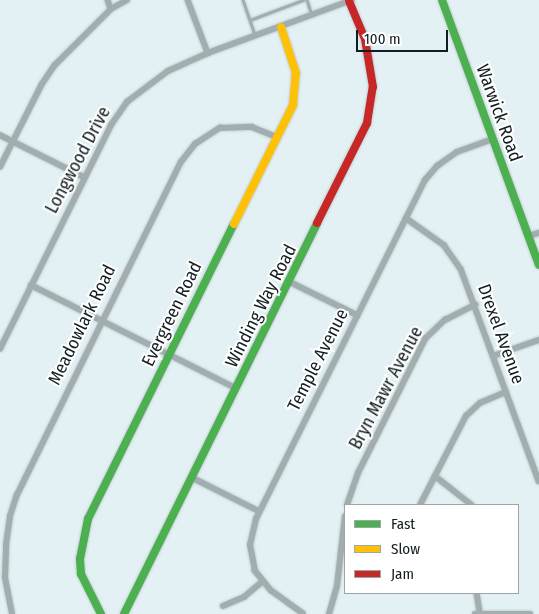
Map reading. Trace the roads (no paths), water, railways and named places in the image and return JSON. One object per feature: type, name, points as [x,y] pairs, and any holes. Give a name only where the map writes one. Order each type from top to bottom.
[{"type":"street","points":[[108,0],[111,9]]},
{"type":"street","points":[[0,167],[54,66],[111,9],[127,0]]},
{"type":"street","points":[[188,0],[208,52]]},
{"type":"street","name":"Warwick Road","points":[[442,0],[539,265]]},
{"type":"street","name":"Longwood Drive","points":[[0,349],[84,177],[111,125],[127,102],[168,71],[208,52],[350,1]]},
{"type":"street","name":"Winding Way Road","points":[[124,614],[356,150],[369,115],[373,87],[370,60],[365,39],[350,1]]},
{"type":"street","name":"Evergreen Road","points":[[102,614],[82,574],[82,540],[99,494],[293,105],[297,90],[296,73],[281,27]]},
{"type":"street","name":"Meadowlark Road","points":[[12,614],[5,578],[10,516],[101,320],[181,162],[195,144],[220,128],[235,126],[252,127],[277,137]]},
{"type":"street","points":[[0,135],[84,177]]},
{"type":"street","name":"Temple Avenue","points":[[303,614],[262,582],[253,567],[250,549],[251,532],[259,511],[426,180],[437,166],[457,152],[493,139]]},
{"type":"street","name":"Drexel Avenue","points":[[406,218],[434,236],[453,255],[475,305],[539,481]]},
{"type":"street","points":[[529,236],[539,233]]},
{"type":"street","points":[[290,282],[357,316]]},
{"type":"street","points":[[31,285],[236,388]]},
{"type":"street","name":"Bryn Mawr Avenue","points":[[347,504],[358,472],[425,339],[445,320],[475,305]]},
{"type":"street","points":[[494,356],[539,340]]},
{"type":"street","points":[[421,504],[466,416],[480,403],[506,392]]},
{"type":"street","points":[[435,476],[471,504]]},
{"type":"street","points":[[192,478],[259,511]]},
{"type":"street","points":[[329,614],[336,594],[343,554],[344,535]]},
{"type":"street","points":[[223,606],[240,599],[262,582]]},
{"type":"street","points":[[477,594],[478,614],[530,614]]},
{"type":"lane","points":[[243,0],[256,35]]},
{"type":"lane","points":[[250,20],[305,0],[312,15]]}]
